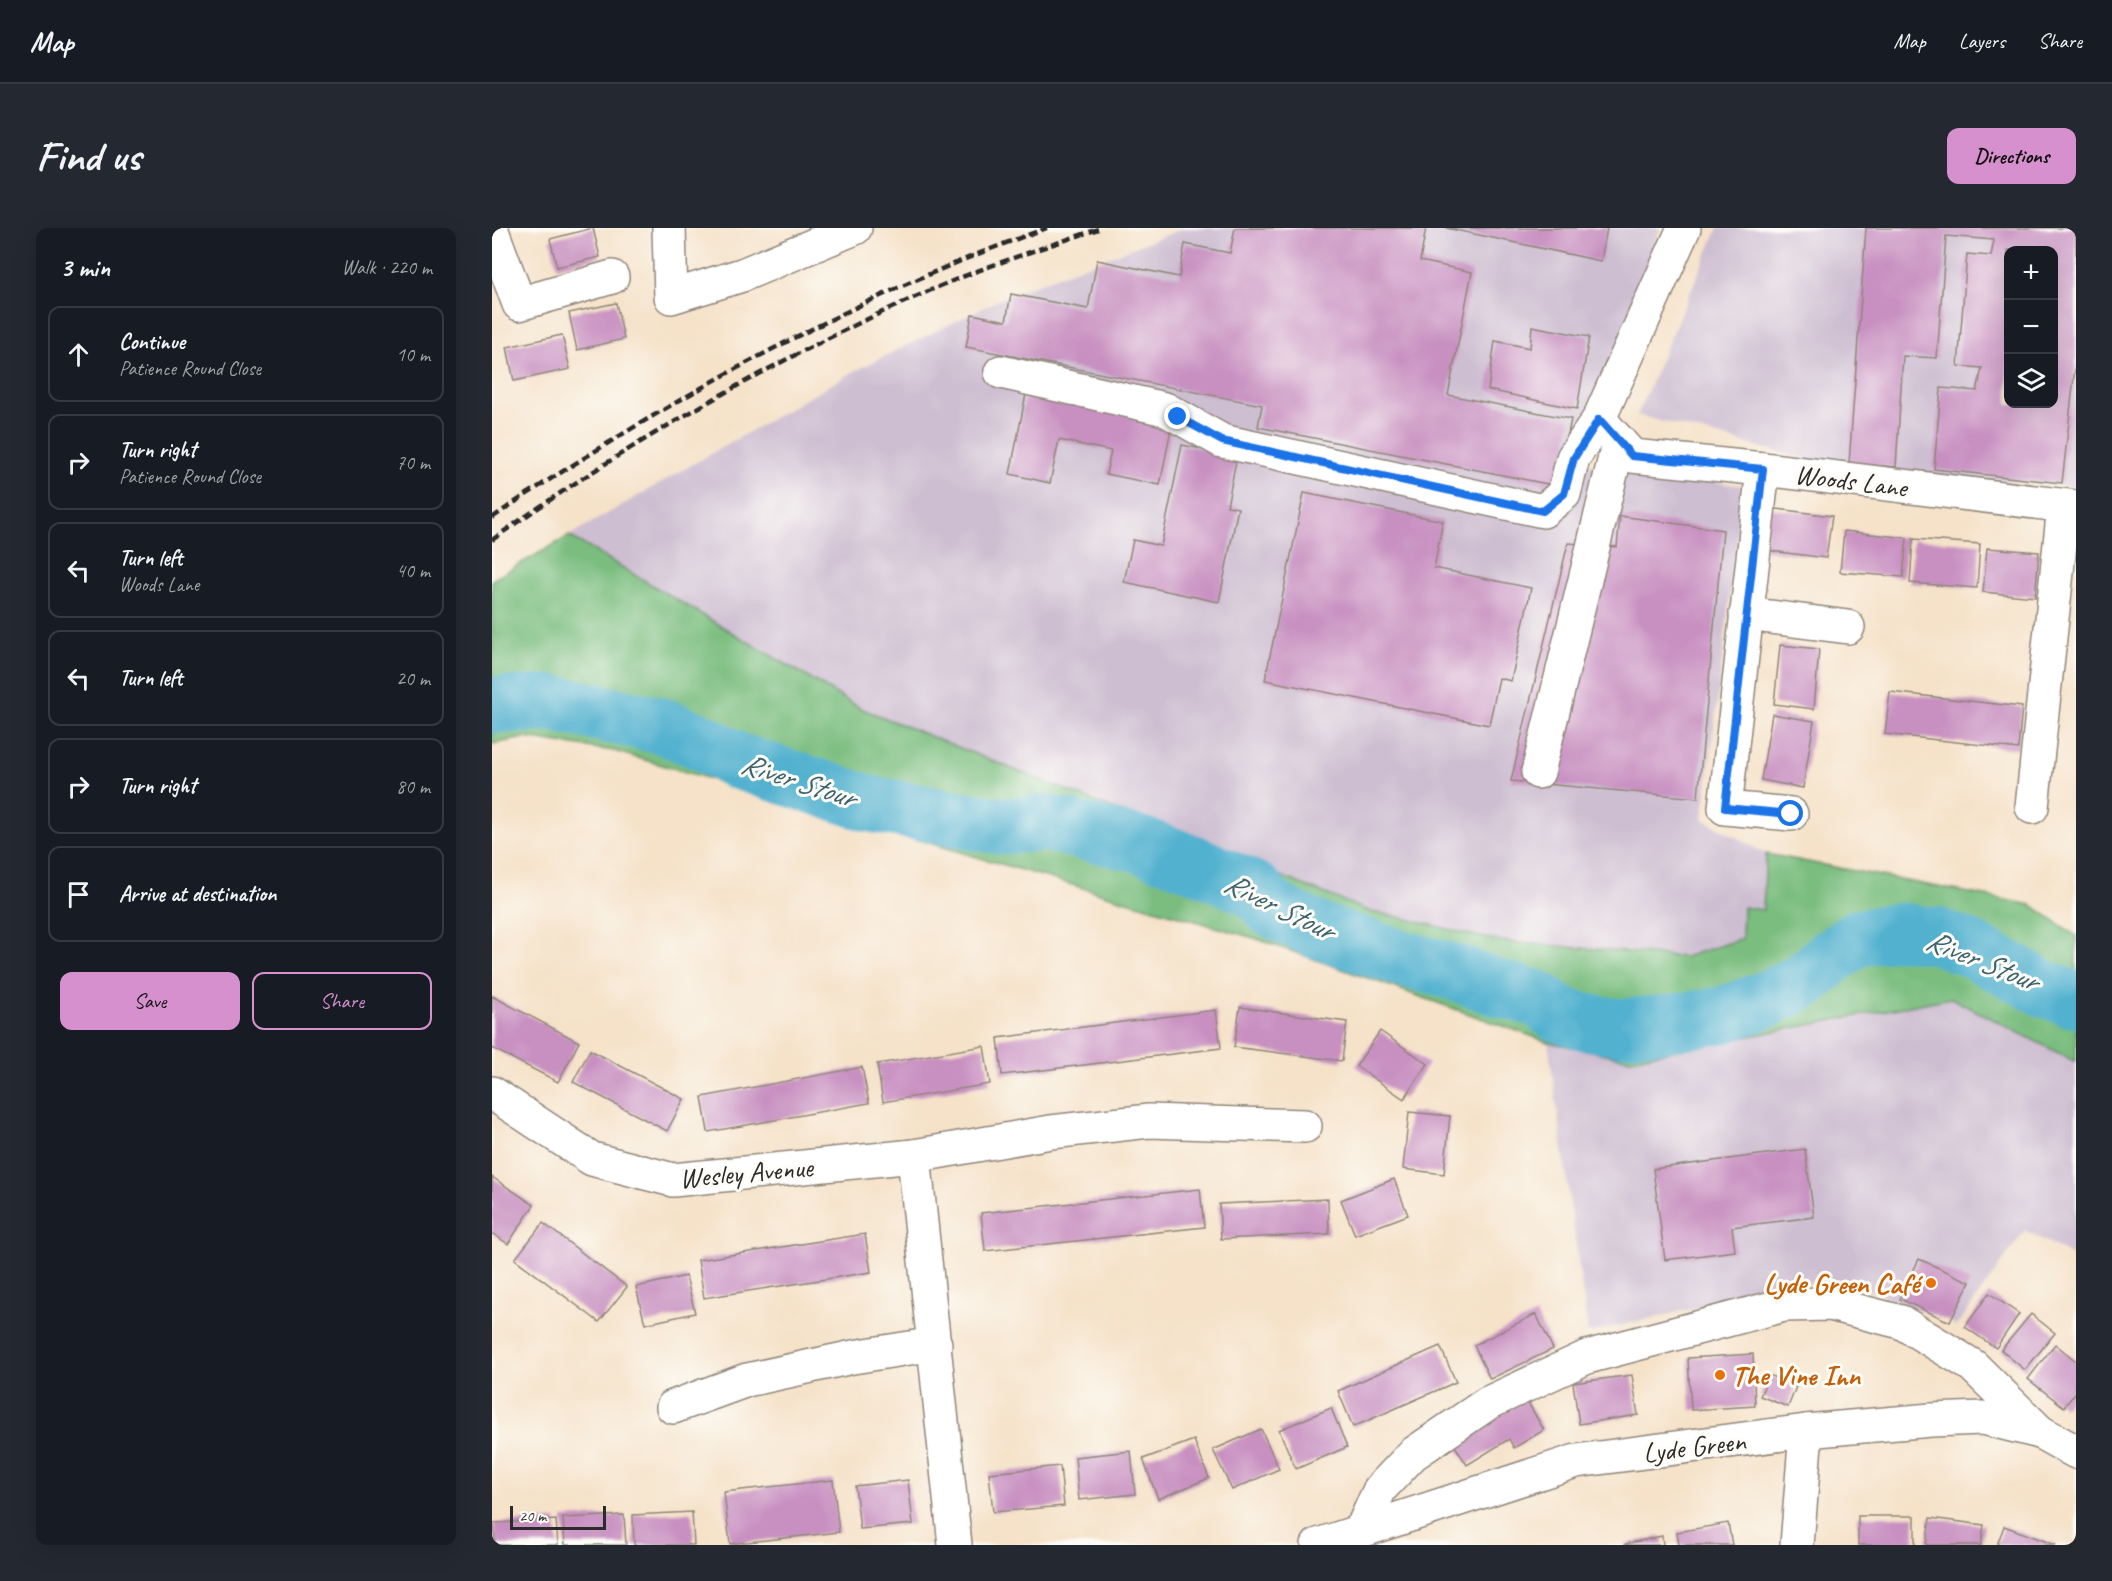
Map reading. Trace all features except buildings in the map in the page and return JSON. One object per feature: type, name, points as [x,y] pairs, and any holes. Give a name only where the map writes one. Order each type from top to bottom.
[{"type":"street","points":[[669,228],[671,297],[742,275],[855,228]]},
{"type":"street","points":[[1538,772],[1609,430],[1684,228]]},
{"type":"street","points":[[496,244],[519,304],[612,277]]},
{"type":"street","points":[[1001,372],[1165,409],[1222,441],[1543,511],[1564,494],[1574,458],[1609,430]]},
{"type":"street","name":"Woods Lane","points":[[1609,430],[1632,456],[1763,469],[2070,507]]},
{"type":"street","points":[[1763,469],[1725,808],[1791,814]]},
{"type":"street","points":[[2032,807],[2070,507]]},
{"type":"street","points":[[1746,614],[1848,627]]},
{"type":"street","name":"Wesley Avenue","points":[[492,1093],[592,1159],[673,1180],[914,1156],[1051,1132],[1149,1121],[1305,1126]]},
{"type":"street","points":[[914,1156],[955,1545]]},
{"type":"street","points":[[1361,1531],[1380,1489],[1413,1454],[1488,1402],[1587,1357],[1784,1305],[1830,1304],[1901,1322],[1973,1366],[2040,1432]]},
{"type":"street","points":[[673,1407],[747,1380],[852,1357],[935,1344]]},
{"type":"street","name":"Lyde Green","points":[[1318,1545],[1576,1461],[1806,1431],[1931,1420],[1983,1418],[2040,1432],[2076,1452]]},
{"type":"street","points":[[1797,1545],[1806,1431]]},
{"type":"shaded area","points":[[1185,228],[1660,228],[1583,464],[1743,486],[1703,819],[1766,854],[1763,910],[1742,939],[1684,957],[1474,937],[1371,912],[492,657],[492,580],[853,372],[1011,294]]},
{"type":"shaded area","points":[[1718,228],[2076,228],[2076,487],[1832,466],[1637,415]]},
{"type":"shaded area","points":[[1951,998],[2076,1062],[2076,1258],[2025,1230],[1956,1327],[1950,1322],[1846,1282],[1795,1285],[1588,1333],[1548,1042],[1630,1059]]},
{"type":"green space","points":[[569,536],[860,708],[1371,912],[1501,941],[1684,957],[1742,939],[1743,907],[1763,910],[1766,854],[2032,905],[2076,936],[2076,1062],[1951,998],[1630,1059],[1548,1042],[1257,939],[614,751],[525,738],[492,744],[492,580]]},
{"type":"waterway","name":"River Stour","points":[[492,705],[552,703],[663,726],[702,742],[737,761],[870,804],[999,826],[1046,823],[1138,844],[1198,865],[1255,890],[1272,909],[1316,930],[1538,999],[1559,1014],[1586,1022],[1620,1027],[1662,1024],[1723,1015],[1769,998],[1805,980],[1828,959],[1857,938],[1900,931],[1937,936],[1971,949],[2043,988],[2076,1000]]},
{"type":"railway","points":[[492,518],[626,432],[779,346],[938,270],[1047,228]]},
{"type":"railway","points":[[492,540],[653,435],[765,371],[823,341],[958,279],[1101,228]]},
{"type":"place","name":"Lyde Green Café","points":[[1931,1283]]},
{"type":"place","name":"The Vine Inn","points":[[1720,1375]]},
{"type":"route","points":[[1178,417],[1222,441],[1543,511],[1564,494],[1574,458],[1599,419],[1632,456],[1763,469],[1725,808],[1791,814]]}]
